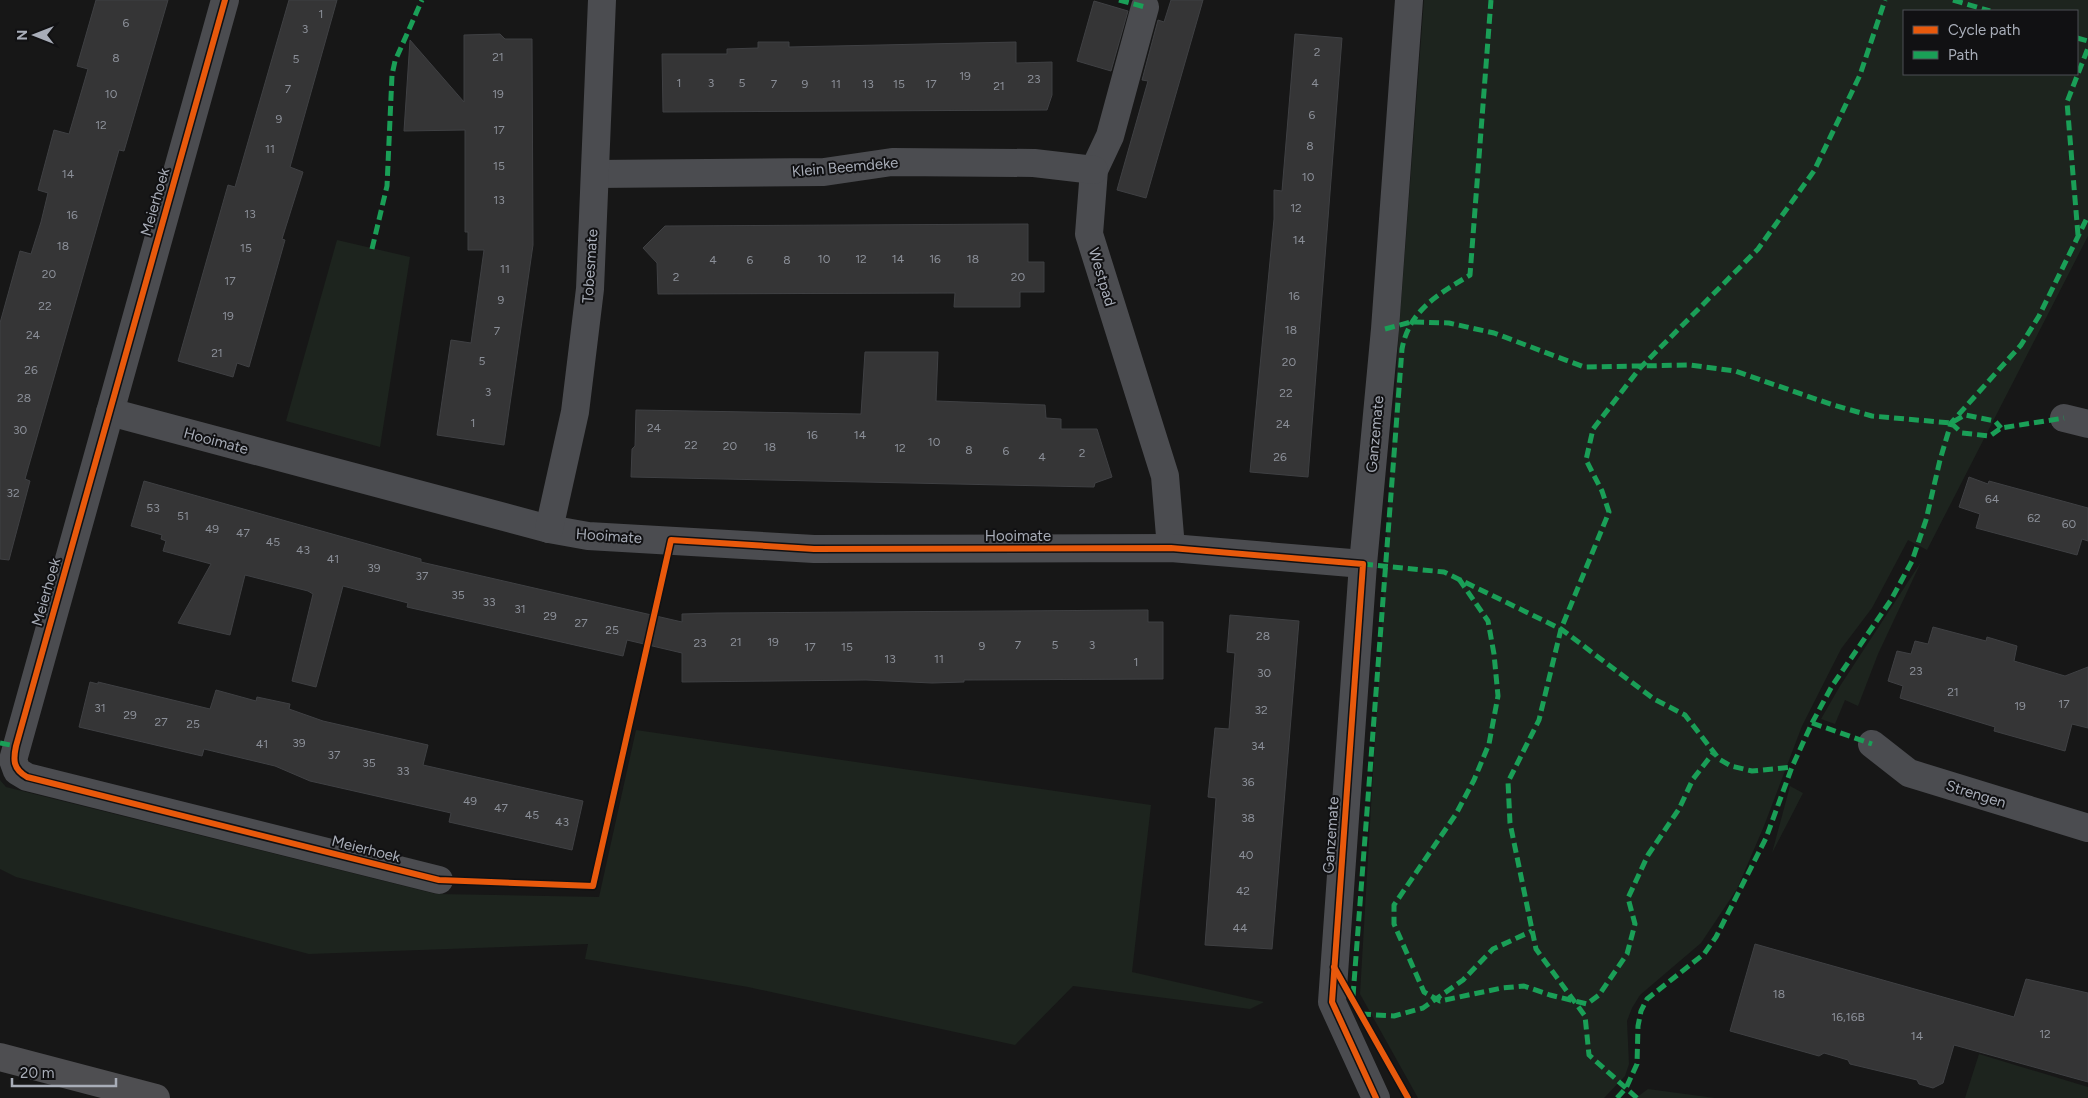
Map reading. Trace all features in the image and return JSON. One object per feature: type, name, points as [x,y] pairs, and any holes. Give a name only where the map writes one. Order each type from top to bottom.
[{"type":"highway","points":[[0,1057],[156,1098]]},
{"type":"street","name":"Meierhoek","points":[[225,0],[13,760],[17,771],[27,776],[439,880]]},
{"type":"street","name":"Tobesmate","points":[[549,529],[575,412],[590,289],[602,0]]},
{"type":"street","name":"Ganzemate","points":[[1376,1098],[1332,1002],[1364,564],[1385,329],[1409,0]]},
{"type":"street","name":"Westpad","points":[[1145,8],[1110,136],[1094,170],[1089,234],[1165,476],[1171,548]]},
{"type":"street","name":"Klein Beemdeke","points":[[595,174],[824,172],[892,162],[1034,163],[1094,170]]},
{"type":"street","name":"Hooimate","points":[[110,412],[549,529],[588,536],[814,549],[1171,548],[1364,564]]},
{"type":"street","name":"Strengen","points":[[1872,744],[1909,773],[2088,828]]},
{"type":"shaded area","points":[[1424,0],[2088,0],[2088,236],[1927,550],[1908,540],[1872,608],[1841,649],[1802,726],[1764,826],[1737,889],[1701,943],[1640,995],[1632,1008],[1627,1021],[1629,1064],[1625,1076],[1604,1098],[1418,1098],[1360,994],[1399,330]]},
{"type":"shaded area","points":[[337,240],[410,257],[380,447],[286,421]]},
{"type":"shaded area","points":[[1921,562],[1878,654],[1858,706],[1845,700],[1835,724],[1821,719],[1840,686]]},
{"type":"shaded area","points":[[636,730],[1151,805],[1132,972],[1264,1002],[1250,1009],[1073,986],[1015,1045],[748,987],[585,959],[588,944],[309,954],[16,877],[0,869],[0,780],[6,787],[436,894],[599,897]]},
{"type":"shaded area","points":[[1790,786],[1803,793],[1772,853]]},
{"type":"shaded area","points":[[1979,1054],[2088,1087],[2088,1098],[1965,1098]]},
{"type":"shaded area","points":[[1648,1089],[1715,1098],[1636,1098]]},
{"type":"building","points":[[96,0],[168,0],[124,151],[119,150],[25,479],[30,481],[9,560],[0,559],[0,323],[20,251],[31,254],[41,222],[48,193],[38,190],[54,130],[69,134],[88,69],[77,66]]},
{"type":"building","points":[[289,0],[337,0],[290,167],[303,172],[282,239],[285,240],[249,367],[237,363],[233,377],[178,361],[228,185],[235,187]]},
{"type":"building","points":[[1171,0],[1203,0],[1146,198],[1117,190],[1148,81],[1142,80],[1158,20],[1164,22]]},
{"type":"building","points":[[1094,1],[1128,11],[1111,71],[1077,61]]},
{"type":"building","points":[[500,34],[505,39],[532,39],[533,245],[504,445],[437,435],[451,340],[471,343],[484,250],[468,250],[468,232],[465,232],[465,130],[404,131],[410,40],[464,102],[464,35]]},
{"type":"building","points":[[1295,34],[1342,38],[1308,477],[1250,472],[1274,219],[1274,190],[1282,191]]},
{"type":"building","points":[[758,42],[789,42],[789,47],[1016,42],[1016,63],[1052,62],[1052,95],[1047,110],[663,112],[662,54],[727,54],[727,49],[758,48]]},
{"type":"building","points":[[1028,224],[1028,262],[1044,262],[1044,292],[1020,292],[1020,307],[954,307],[955,293],[658,294],[657,263],[643,248],[665,226]]},
{"type":"building","points":[[865,352],[938,352],[936,401],[1045,405],[1046,418],[1061,419],[1061,429],[1097,429],[1112,477],[1095,483],[1094,487],[631,477],[632,449],[635,446],[636,410],[861,414]]},
{"type":"building","points":[[1969,477],[1988,484],[1989,481],[2088,508],[2088,541],[2082,539],[2077,555],[1976,528],[1980,514],[1959,507]]},
{"type":"building","points":[[144,481],[421,559],[421,562],[682,622],[682,614],[717,613],[1148,610],[1148,622],[1163,622],[1163,679],[964,680],[964,682],[932,683],[866,680],[682,682],[682,653],[627,640],[623,656],[407,607],[408,603],[343,586],[316,687],[292,681],[313,594],[308,591],[245,575],[230,635],[178,623],[211,564],[163,551],[166,541],[161,539],[162,535],[131,526]]},
{"type":"building","points":[[1230,615],[1299,621],[1272,949],[1205,945],[1216,798],[1208,797],[1215,728],[1229,729],[1235,653],[1227,652]]},
{"type":"building","points":[[1933,627],[1986,641],[1987,637],[2017,646],[2014,661],[2065,676],[2088,667],[2088,728],[2072,724],[2065,751],[1994,731],[1995,727],[1900,698],[1903,686],[1888,681],[1897,651],[1911,654],[1915,641],[1928,644]]},
{"type":"building","points":[[90,682],[98,684],[98,682],[210,709],[216,690],[256,701],[257,697],[290,704],[289,709],[323,721],[428,745],[423,765],[583,801],[572,850],[449,822],[451,813],[310,781],[275,766],[204,749],[202,756],[79,727]]},
{"type":"building","points":[[1755,944],[2014,1017],[2026,979],[2088,993],[2088,1082],[1954,1045],[1943,1083],[1933,1088],[1919,1084],[1917,1080],[1850,1064],[1848,1060],[1824,1053],[1819,1056],[1730,1031]]},
{"type":"marked path","points":[[372,249],[387,186],[392,75],[395,61],[422,0]]},
{"type":"marked path","points":[[1119,0],[1145,7]]},
{"type":"marked path","points":[[1353,996],[1402,349],[1406,335],[1418,313],[1437,296],[1470,275],[1491,0]]},
{"type":"marked path","points":[[1637,1098],[1589,1055],[1585,1016],[1536,949],[1510,823],[1508,782],[1539,720],[1561,629],[1609,512],[1602,491],[1586,460],[1593,429],[1640,368],[1758,249],[1814,171],[1860,75],[1885,0]]},
{"type":"marked path","points":[[1953,0],[1987,10]]},
{"type":"marked path","points":[[2078,38],[2088,41]]},
{"type":"marked path","points":[[2078,74],[2088,48]]},
{"type":"marked path","points":[[2078,75],[2067,102],[2078,235]]},
{"type":"marked path","points":[[1617,1098],[1626,1088],[1637,1064],[1638,1026],[1641,1011],[1647,999],[1704,954],[1716,937],[1766,838],[1792,767],[1812,723],[1832,686],[1891,600],[1912,561],[1926,520],[1951,423],[2021,345],[2039,316],[2088,216]]},
{"type":"marked path","points":[[1385,329],[1411,322],[1449,323],[1494,333],[1584,367],[1690,365],[1735,371],[1833,405],[1872,416],[1951,423],[1965,415],[1995,421],[2001,428]]},
{"type":"marked path","points":[[1951,423],[1962,433],[1990,436],[2001,428],[2064,418]]},
{"type":"marked path","points":[[1363,564],[1444,572],[1561,629],[1654,699],[1685,715],[1719,759],[1731,766],[1752,771],[1792,767]]},
{"type":"marked path","points":[[1459,579],[1488,621],[1494,654],[1498,696],[1489,744],[1474,780],[1456,814],[1394,905],[1394,924],[1424,992],[1440,1001],[1502,988],[1524,986],[1550,995],[1587,1004],[1599,995],[1627,954],[1635,924],[1628,898],[1648,855],[1679,809],[1693,779],[1714,752]]},
{"type":"marked path","points":[[1812,723],[1872,744]]},
{"type":"marked path","points":[[0,743],[16,746]]},
{"type":"marked path","points":[[1361,1014],[1394,1016],[1423,1008],[1463,980],[1493,949],[1532,931]]},
{"type":"cycle path","points":[[225,0],[16,746],[14,760],[22,774],[27,777],[439,880],[593,886],[671,540],[814,549],[1171,548],[1363,564],[1332,1002],[1376,1098]]},
{"type":"cycle path","points":[[1334,967],[1408,1098]]}]
